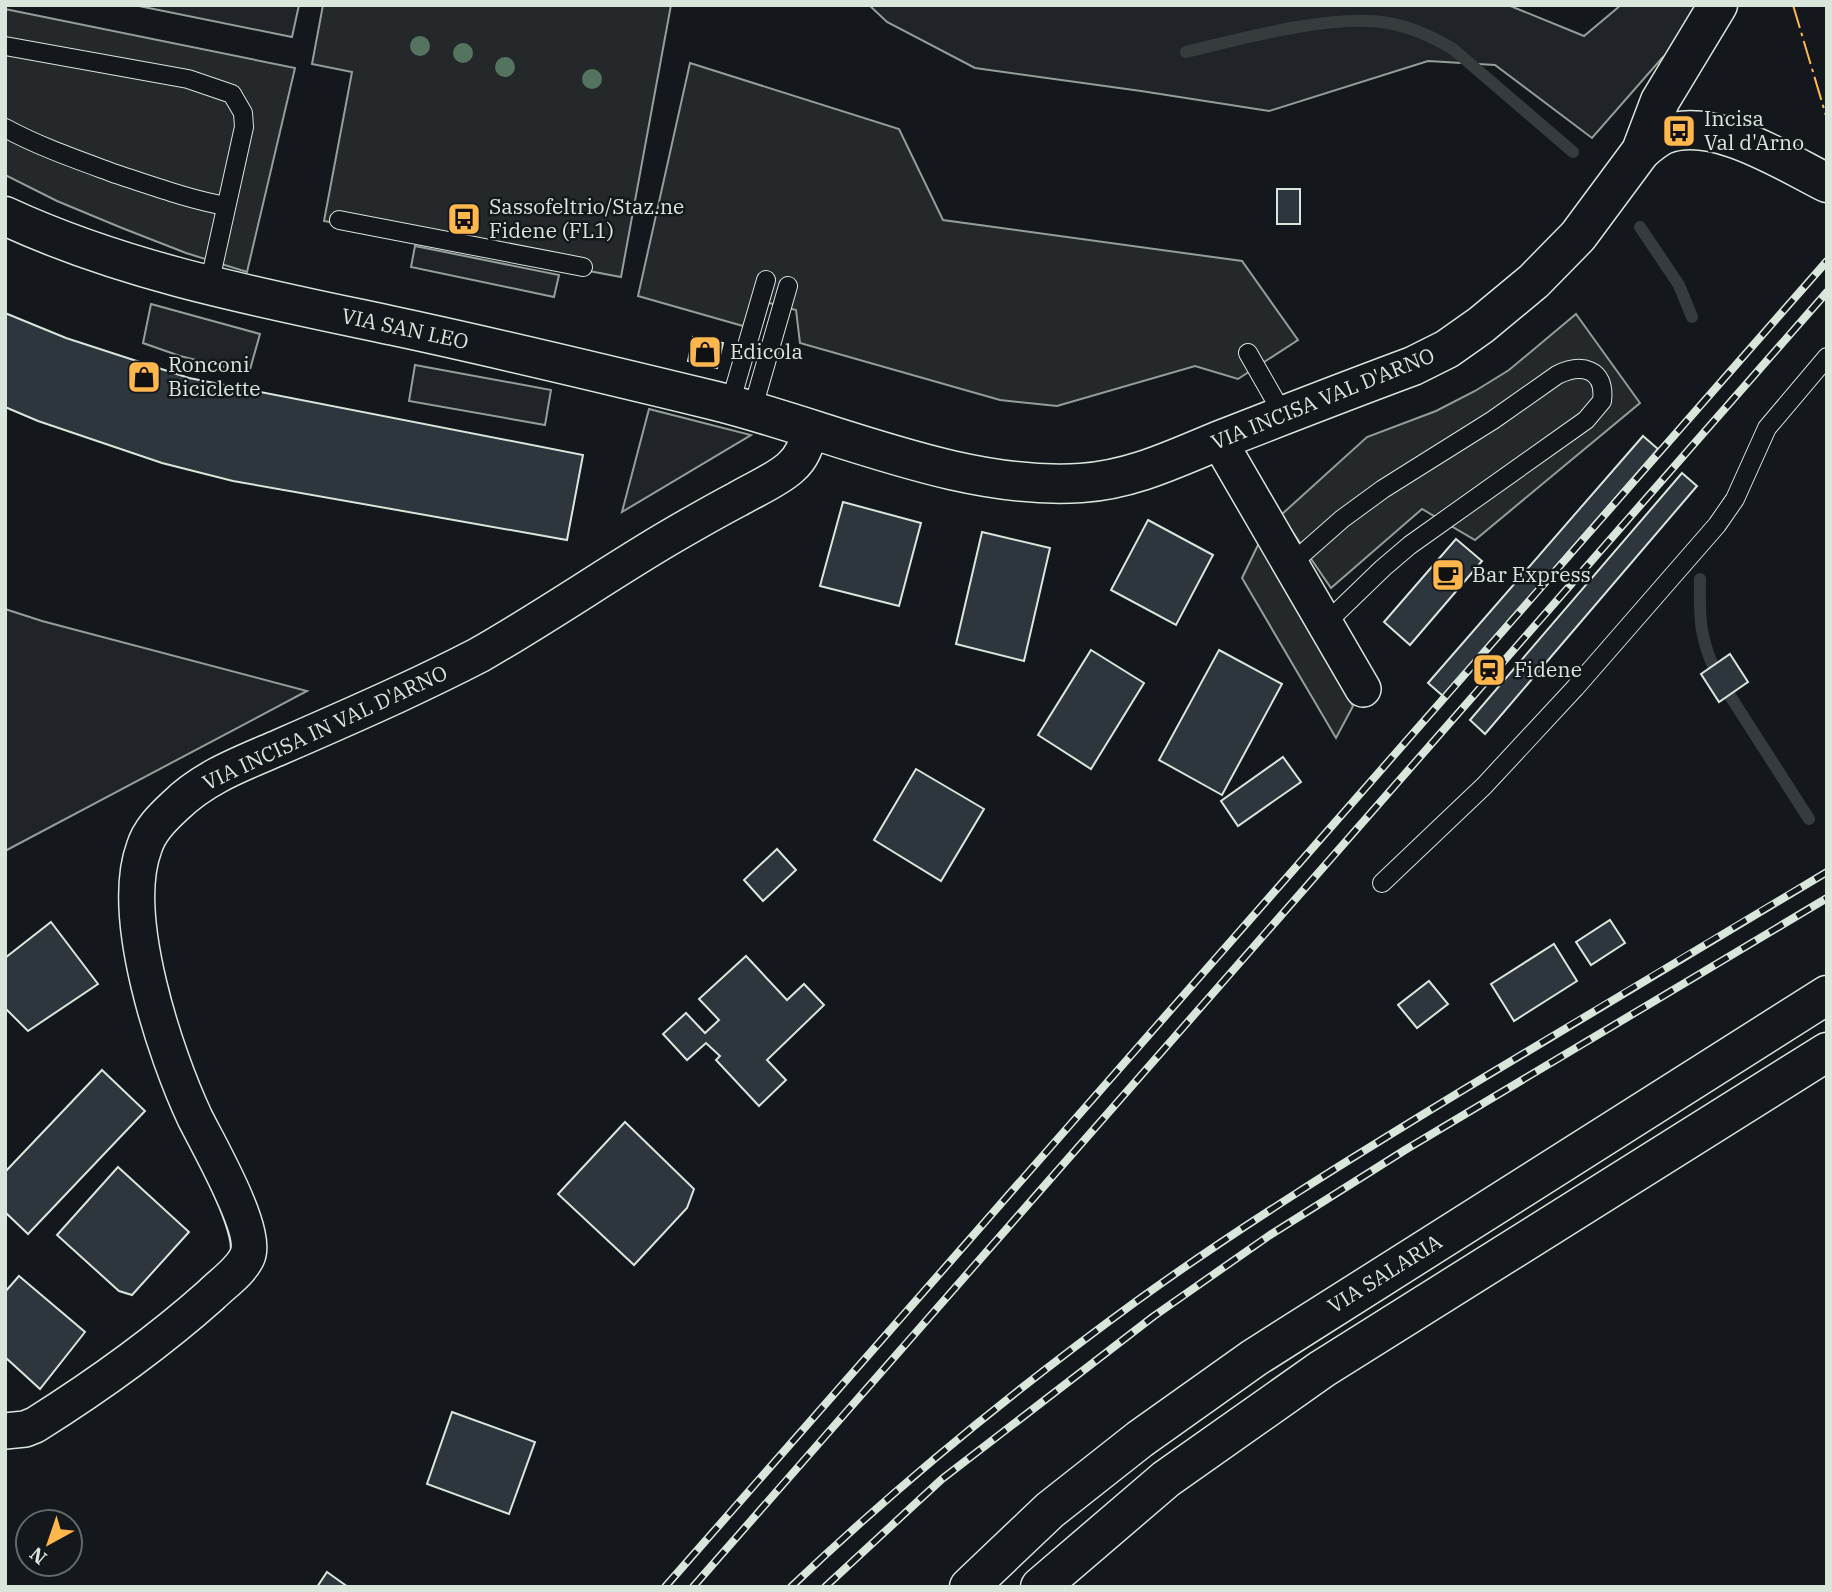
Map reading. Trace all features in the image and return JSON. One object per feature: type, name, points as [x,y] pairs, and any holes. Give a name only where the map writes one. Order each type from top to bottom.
[{"type":"street","name":"VIA INCISA VAL D'ARNO","points":[[810,429],[983,476],[1054,484],[1117,479],[1149,470],[1430,358],[1481,325],[1534,281],[1571,244],[1641,151],[1660,101],[1718,5]]},
{"type":"street","points":[[1641,151],[1666,134],[1693,130],[1723,135],[1768,153],[1827,183]]},
{"type":"street","name":"VIA SAN LEO","points":[[5,216],[145,269],[560,362],[741,408],[810,429]]},
{"type":"street","name":"VIA INCISA IN VAL D'ARNO","points":[[5,1431],[35,1425],[121,1368],[235,1272],[246,1259],[250,1248],[245,1222],[171,1061],[160,1027],[144,958],[136,880],[148,836],[177,803],[225,771],[376,704],[479,654],[619,567],[778,477],[804,452],[810,429]]},
{"type":"street","points":[[1219,441],[1363,689]]},
{"type":"street","name":"VIA SALARIA","points":[[969,1587],[1050,1510],[1140,1439],[1254,1358],[1827,995]]},
{"type":"street","points":[[1040,1587],[1166,1479],[1322,1369],[1827,1052]]},
{"type":"lane","points":[[5,46],[188,79],[232,94],[243,113],[244,127],[209,285]]},
{"type":"lane","points":[[5,128],[89,164],[191,200],[226,206]]},
{"type":"lane","points":[[338,220],[583,267]]},
{"type":"lane","points":[[741,408],[766,280]]},
{"type":"lane","points":[[741,408],[788,286]]},
{"type":"lane","points":[[1248,353],[1284,416]]},
{"type":"lane","points":[[1382,883],[1484,786],[1717,525],[1735,499],[1767,428],[1827,357]]},
{"type":"lane","points":[[1290,564],[1383,488],[1493,420],[1557,375],[1568,370],[1584,369],[1594,373],[1601,383],[1602,401],[1586,420],[1410,544],[1326,623]]},
{"type":"shaded area","points":[[134,5],[299,5],[292,37]]},
{"type":"shaded area","points":[[323,5],[671,5],[621,277],[324,221],[352,72],[312,64]]},
{"type":"shaded area","points":[[869,5],[1508,5],[1584,36],[1621,5],[1697,5],[1701,27],[1662,58],[1592,138],[1495,65],[1428,61],[1269,111],[975,68],[887,22]]},
{"type":"shaded area","points":[[5,9],[295,68],[247,272],[186,253],[122,228],[57,201],[5,175]]},
{"type":"shaded area","points":[[690,63],[899,129],[943,220],[1242,261],[1298,340],[1238,379],[1195,366],[1057,406],[1000,400],[800,343],[796,310],[754,299],[743,326],[638,296]]},
{"type":"shaded area","points":[[415,246],[559,275],[554,297],[411,267]]},
{"type":"shaded area","points":[[151,304],[260,334],[249,373],[180,356],[143,343]]},
{"type":"shaded area","points":[[1576,314],[1640,403],[1475,540],[1422,509],[1331,588],[1281,515],[1367,437],[1436,411],[1475,391],[1509,370]]},
{"type":"shaded area","points":[[415,365],[551,390],[545,425],[409,401]]},
{"type":"shaded area","points":[[649,409],[751,435],[622,512]]},
{"type":"shaded area","points":[[1259,543],[1353,706],[1336,738],[1242,578]]},
{"type":"shaded area","points":[[5,609],[42,621],[307,691],[5,851]]},
{"type":"building","points":[[1277,189],[1300,189],[1300,224],[1277,224]]},
{"type":"building","points":[[5,313],[66,338],[189,378],[583,455],[567,540],[233,481],[162,463],[38,421],[5,407]]},
{"type":"building","name":"Edicola","points":[[693,337],[723,343],[717,368],[688,361]]},
{"type":"building","points":[[1643,436],[1658,449],[1443,696],[1428,683]]},
{"type":"building","points":[[1682,473],[1697,486],[1485,734],[1470,720]]},
{"type":"building","points":[[843,502],[921,523],[899,606],[820,586]]},
{"type":"building","points":[[1148,520],[1213,555],[1176,625],[1111,590]]},
{"type":"building","points":[[982,532],[1050,548],[1024,661],[956,644]]},
{"type":"building","points":[[1456,539],[1482,561],[1410,645],[1384,622]]},
{"type":"building","points":[[1091,650],[1144,683],[1091,769],[1038,735]]},
{"type":"building","points":[[1219,650],[1282,684],[1222,795],[1159,760]]},
{"type":"building","points":[[1730,654],[1748,682],[1719,702],[1701,674]]},
{"type":"building","points":[[1283,757],[1301,782],[1238,826],[1221,801]]},
{"type":"building","points":[[916,769],[984,809],[941,881],[874,840]]},
{"type":"building","points":[[777,849],[796,870],[763,901],[744,880]]},
{"type":"building","points":[[1610,920],[1625,943],[1591,965],[1576,942]]},
{"type":"building","points":[[51,922],[98,984],[28,1031],[5,1008],[5,958]]},
{"type":"building","points":[[1554,944],[1577,981],[1514,1021],[1491,984]]},
{"type":"building","points":[[746,956],[787,1000],[804,984],[824,1005],[767,1060],[786,1080],[759,1106],[716,1060],[720,1056],[706,1043],[687,1060],[663,1034],[686,1013],[705,1033],[719,1020],[699,999]]},
{"type":"building","points":[[1429,981],[1448,1004],[1417,1028],[1398,1005]]},
{"type":"building","points":[[102,1070],[145,1111],[28,1234],[5,1212],[5,1172]]},
{"type":"building","points":[[625,1122],[694,1189],[687,1208],[634,1265],[558,1194]]},
{"type":"building","points":[[118,1167],[189,1232],[132,1295],[119,1291],[57,1235]]},
{"type":"building","points":[[19,1276],[85,1332],[40,1389],[5,1357],[5,1292]]},
{"type":"building","points":[[452,1412],[535,1442],[509,1514],[427,1484]]},
{"type":"building","points":[[327,1572],[348,1587],[317,1587]]},
{"type":"waterway","points":[[1186,52],[1259,34],[1315,24],[1366,21],[1397,25],[1422,33],[1453,49],[1573,152]]},
{"type":"waterway","points":[[1640,227],[1679,285],[1692,317]]},
{"type":"waterway","points":[[1700,579],[1702,630],[1712,664],[1809,819]]},
{"type":"railway","points":[[665,1587],[1827,261]]},
{"type":"railway","points":[[693,1587],[1827,292]]},
{"type":"railway","points":[[791,1587],[874,1511],[960,1438],[1048,1367],[1177,1272],[1380,1141],[1827,872]]},
{"type":"railway","points":[[825,1587],[942,1479],[1154,1316],[1270,1235],[1405,1150],[1827,898]]},
{"type":"power","points":[[1793,5],[1827,119]]},
{"type":"place","name":"Incisa Val d'Arno","points":[[1679,131]]},
{"type":"place","name":"Sassofeltrio/Staz.ne Fidene (FL1)","points":[[464,219]]},
{"type":"place","name":"Edicola","points":[[705,352]]},
{"type":"place","name":"Ronconi Biciclette","points":[[144,377]]},
{"type":"place","name":"Bar Express","points":[[1448,575]]},
{"type":"place","name":"Fidene","points":[[1489,670]]}]
